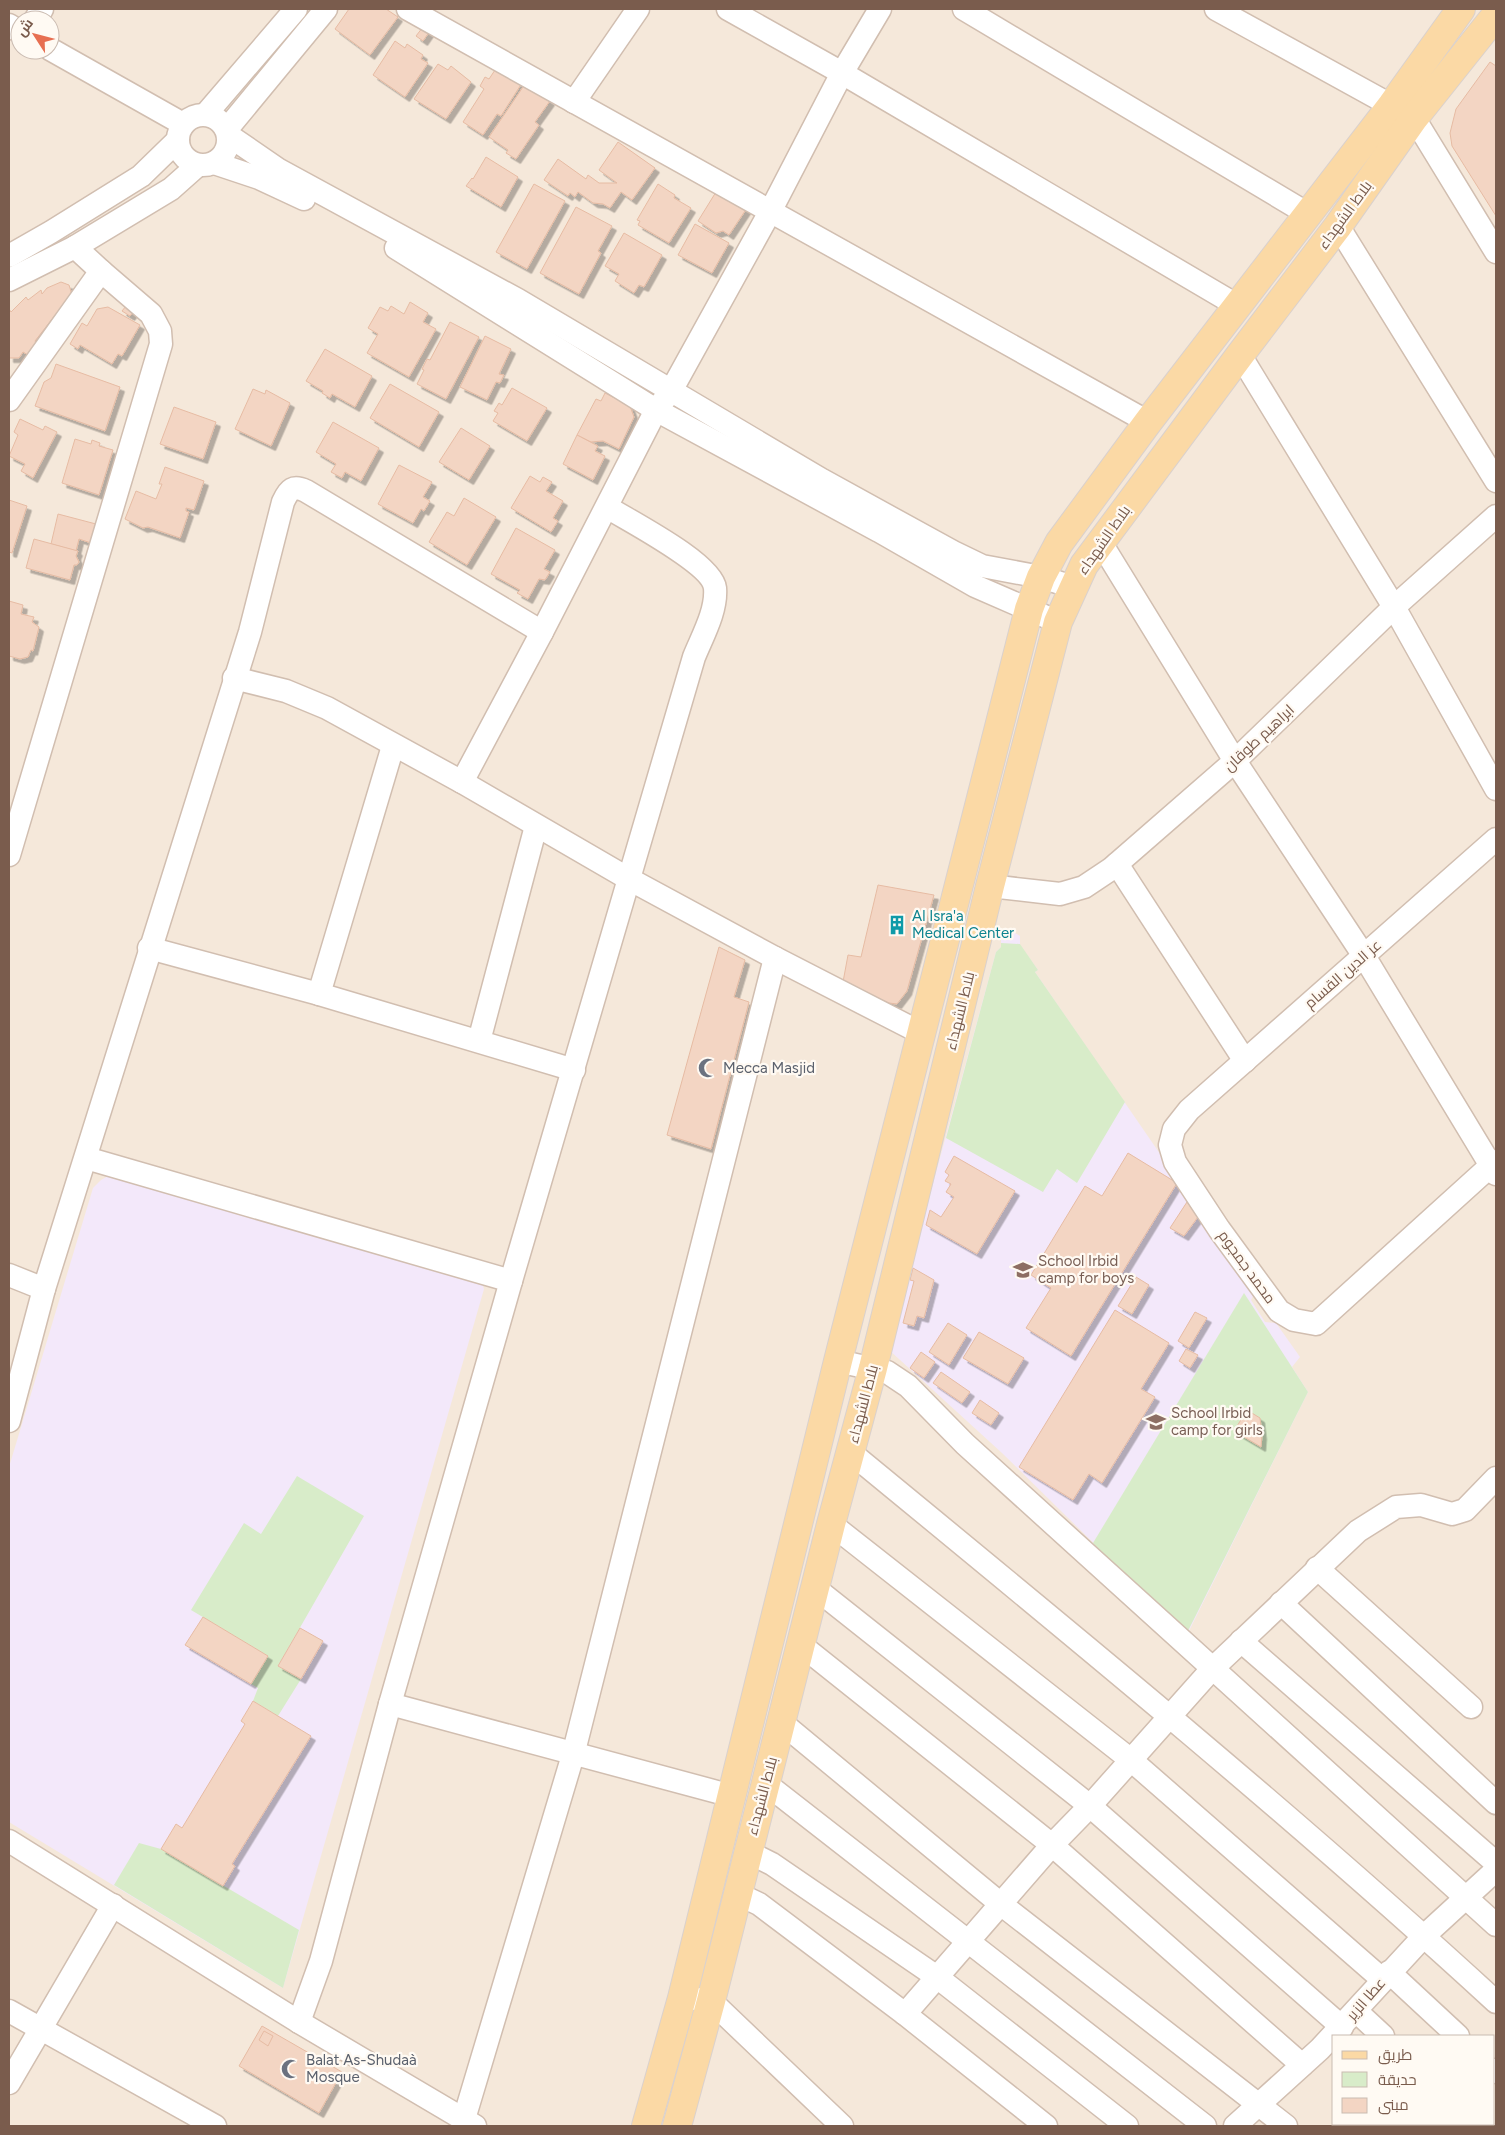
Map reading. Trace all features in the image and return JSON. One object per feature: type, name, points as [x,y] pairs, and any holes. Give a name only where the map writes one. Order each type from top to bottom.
[{"type":"main road","points":[[646,2126],[682,1998],[838,1361],[1029,609],[1041,577],[1059,542],[1148,422],[1308,214],[1403,112],[1461,9]]},
{"type":"main road","name":"بلاط الشهداء","points":[[677,2126],[711,2001],[800,1645],[873,1368],[990,886],[1058,622],[1084,565],[1338,226],[1403,112],[1496,15]]},
{"type":"street","points":[[206,114],[296,9]]},
{"type":"street","points":[[227,132],[326,9]]},
{"type":"street","points":[[408,9],[1148,422]]},
{"type":"street","points":[[574,102],[638,9]]},
{"type":"street","points":[[728,9],[842,73],[1238,306]]},
{"type":"street","points":[[462,782],[542,632],[656,410],[671,391],[842,73],[880,9]]},
{"type":"street","points":[[964,9],[1308,214]]},
{"type":"street","points":[[1216,9],[1403,112],[1496,252]]},
{"type":"street","points":[[60,55],[180,132]]},
{"type":"street","points":[[9,256],[141,176],[197,115],[206,114],[222,122],[227,132],[228,143],[226,151],[171,189],[75,247],[9,280]]},
{"type":"street","points":[[180,132],[179,148],[183,156],[259,178],[365,230],[656,410],[879,531],[975,586],[1058,622]]},
{"type":"street","points":[[227,132],[279,170],[518,300],[822,480],[953,552],[982,566],[1041,577],[1074,587]]},
{"type":"street","points":[[1338,226],[1496,480]]},
{"type":"street","points":[[9,855],[161,344],[160,332],[151,314],[101,272],[75,247]]},
{"type":"street","points":[[9,400],[101,272]]},
{"type":"street","points":[[1240,355],[1394,607],[1496,789]]},
{"type":"street","points":[[9,1421],[44,1289],[86,1158],[149,948],[250,632],[283,502],[292,488],[298,487],[306,491],[542,632]]},
{"type":"street","points":[[298,2022],[321,1961],[390,1704],[511,1281],[694,657],[713,607],[715,587],[707,572],[690,557],[607,507]]},
{"type":"street","name":"ابراهيم طوقان","points":[[990,886],[1060,894],[1084,886],[1117,864],[1235,761],[1394,607],[1496,516]]},
{"type":"street","points":[[1101,543],[1235,761],[1364,956],[1495,1167]]},
{"type":"street","points":[[234,678],[286,691],[327,708],[393,746],[462,782],[629,879],[775,958],[921,1033]]},
{"type":"street","points":[[319,994],[393,746]]},
{"type":"street","points":[[479,1041],[536,826]]},
{"type":"street","name":"عز الدين القسام","points":[[1190,1110],[1496,839]]},
{"type":"street","points":[[1117,864],[1245,1061]]},
{"type":"street","points":[[149,948],[319,994],[574,1070]]},
{"type":"street","points":[[9,1841],[298,2022],[469,2122],[573,1755],[775,958]]},
{"type":"street","name":"محمد جمجوم","points":[[1190,1110],[1174,1129],[1170,1145],[1175,1162],[1219,1229],[1278,1311],[1304,1323],[1316,1324],[1495,1167]]},
{"type":"street","points":[[86,1158],[511,1281]]},
{"type":"street","points":[[9,1275],[44,1289]]},
{"type":"street","points":[[838,1361],[886,1372],[908,1386],[965,1444],[1496,1925]]},
{"type":"street","points":[[850,1452],[1171,1716],[1424,1936],[1496,2002]]},
{"type":"street","points":[[905,2014],[968,1940],[1002,1905],[1052,1845],[1090,1806],[1212,1669],[1317,1568],[1358,1531],[1396,1507],[1421,1505],[1452,1514],[1465,1510],[1496,1478]]},
{"type":"street","points":[[831,1524],[1131,1760],[1457,2035]]},
{"type":"street","points":[[1317,1568],[1471,1708]]},
{"type":"street","points":[[815,1588],[1090,1806],[1349,2019],[1381,2035]]},
{"type":"street","points":[[1281,1603],[1496,1803]]},
{"type":"street","points":[[1241,1641],[1496,1863]]},
{"type":"street","points":[[800,1645],[1052,1845],[1302,2065]]},
{"type":"street","points":[[390,1704],[573,1755],[732,1796]]},
{"type":"street","points":[[782,1722],[1002,1905],[1286,2126]]},
{"type":"street","points":[[765,1783],[1206,2126]]},
{"type":"street","points":[[748,1852],[772,1864],[937,1977],[1127,2126]]},
{"type":"street","name":"عطا الزير","points":[[1339,2035],[1349,2019],[1386,1976],[1424,1936],[1496,1870]]},
{"type":"street","points":[[738,1894],[759,1904],[905,2014],[1046,2126]]},
{"type":"street","points":[[9,2083],[113,1905]]},
{"type":"street","points":[[682,1998],[711,2001],[842,2126]]},
{"type":"street","points":[[9,2011],[215,2126]]},
{"type":"street","name":"عطا الزير","points":[[1234,2126],[1260,2105],[1302,2065],[1327,2056]]},
{"type":"shaded area","points":[[9,9],[1496,9],[1496,2126],[9,2126]]},
{"type":"shaded area","points":[[1010,930],[1020,936],[1020,945],[1038,970],[1035,972],[1255,1292],[1251,1300],[1265,1322],[1276,1323],[1300,1357],[1292,1367],[1308,1392],[1187,1635],[1002,1453],[888,1349],[996,952],[1001,947],[1001,937]]},
{"type":"shaded area","points":[[110,1175],[482,1283],[484,1289],[283,1988],[9,1822],[9,1467],[93,1188]]},
{"type":"green space","points":[[1001,943],[1020,944],[1038,970],[1035,972],[1125,1102],[1077,1183],[1057,1169],[1043,1192],[946,1138],[996,952],[1001,947]]},
{"type":"green space","points":[[1244,1293],[1308,1392],[1185,1637],[1093,1543]]},
{"type":"green space","points":[[297,1476],[364,1516],[278,1666],[301,1679],[278,1716],[253,1701],[258,1688],[251,1684],[268,1656],[191,1610],[244,1523],[261,1534]]},
{"type":"green space","points":[[139,1843],[161,1849],[299,1930],[283,1988],[114,1885]]},
{"type":"building","points":[[349,9],[386,9],[398,17],[370,55],[335,29]]},
{"type":"building","points":[[426,23],[432,28],[423,41],[416,36]]},
{"type":"building","points":[[395,41],[405,48],[407,44],[423,55],[421,59],[428,63],[405,97],[373,75]]},
{"type":"building","points":[[1490,62],[1496,66],[1496,216],[1452,146],[1450,133],[1456,109]]},
{"type":"building","points":[[438,64],[448,70],[451,66],[471,82],[446,119],[414,99]]},
{"type":"building","points":[[497,67],[522,83],[501,116],[497,114],[483,135],[463,122],[484,89],[480,86],[485,77],[489,79]]},
{"type":"building","points":[[525,84],[550,101],[535,122],[539,125],[516,159],[506,153],[508,150],[489,137]]},
{"type":"building","points":[[618,142],[655,168],[632,200],[621,192],[610,208],[603,204],[593,203],[578,192],[575,197],[570,193],[568,196],[544,180],[558,159],[586,179],[588,175],[599,183],[617,183],[599,170]]},
{"type":"building","points":[[486,157],[518,177],[501,207],[466,186],[473,179]]},
{"type":"building","points":[[534,184],[565,201],[527,269],[496,252]]},
{"type":"building","points":[[658,184],[675,195],[674,198],[691,208],[669,243],[638,225],[640,221],[637,220]]},
{"type":"building","points":[[716,192],[747,208],[729,235],[723,231],[716,233],[698,221]]},
{"type":"building","points":[[576,207],[612,226],[598,251],[601,253],[579,294],[540,273]]},
{"type":"building","points":[[695,224],[729,243],[712,273],[678,255]]},
{"type":"building","points":[[624,233],[662,255],[644,287],[639,285],[634,293],[615,281],[619,274],[605,266]]},
{"type":"building","points":[[61,282],[69,285],[73,298],[62,318],[56,314],[35,341],[37,344],[28,355],[23,352],[19,358],[9,358],[9,309],[11,312],[26,297],[28,300],[41,290],[42,294],[47,288]]},
{"type":"building","points":[[130,301],[138,306],[130,316],[122,311]]},
{"type":"building","points":[[410,302],[428,313],[423,322],[436,329],[409,377],[367,353],[378,334],[368,328],[380,307],[388,311],[391,306],[404,314]]},
{"type":"building","points":[[108,307],[140,325],[122,356],[118,354],[112,364],[80,345],[78,349],[70,344],[82,323],[87,326],[97,309]]},
{"type":"building","points":[[450,322],[479,337],[446,399],[417,384],[427,359],[430,360]]},
{"type":"building","points":[[485,336],[511,349],[499,374],[504,375],[500,383],[496,382],[487,400],[460,387]]},
{"type":"building","points":[[325,349],[372,376],[355,407],[332,394],[330,398],[322,393],[323,391],[306,381]]},
{"type":"building","points":[[56,364],[120,387],[105,431],[35,406],[44,382],[51,378]]},
{"type":"building","points":[[390,384],[439,412],[419,447],[370,418]]},
{"type":"building","points":[[512,388],[547,408],[527,441],[493,421],[498,413],[494,411],[499,403],[502,405]]},
{"type":"building","points":[[253,389],[265,394],[266,390],[290,403],[271,446],[235,429]]},
{"type":"building","points":[[605,393],[630,406],[634,417],[619,449],[603,441],[591,442],[577,435],[596,399],[601,401]]},
{"type":"building","points":[[174,407],[216,422],[203,459],[160,444]]},
{"type":"building","points":[[20,419],[43,430],[45,426],[57,432],[33,478],[21,471],[25,464],[9,456],[18,435],[14,432]]},
{"type":"building","points":[[333,422],[379,448],[361,481],[345,472],[342,478],[331,472],[336,464],[316,452]]},
{"type":"building","points":[[461,428],[490,446],[469,480],[439,462]]},
{"type":"building","points":[[577,435],[598,446],[595,451],[605,456],[593,480],[563,464]]},
{"type":"building","points":[[75,439],[91,444],[92,440],[100,443],[99,446],[113,450],[99,495],[62,483]]},
{"type":"building","points":[[399,465],[432,482],[423,497],[430,501],[424,511],[421,509],[413,523],[378,504]]},
{"type":"building","points":[[165,467],[204,481],[194,510],[186,508],[186,511],[189,512],[180,538],[148,527],[143,528],[125,519],[136,491],[156,499],[162,484],[159,484]]},
{"type":"building","points":[[530,476],[540,482],[543,477],[552,482],[546,491],[563,501],[553,518],[558,521],[551,532],[511,508]]},
{"type":"building","points":[[464,498],[496,517],[467,565],[429,542],[447,512],[454,516]]},
{"type":"building","points":[[9,500],[27,506],[12,553],[9,552]]},
{"type":"building","points":[[58,514],[96,524],[91,543],[79,539],[76,551],[51,544]]},
{"type":"building","points":[[516,528],[555,550],[544,569],[550,572],[545,580],[539,579],[528,599],[517,593],[520,590],[491,574]]},
{"type":"building","points":[[34,539],[78,551],[76,556],[79,562],[77,565],[74,565],[70,580],[26,568]]},
{"type":"building","points":[[9,601],[23,605],[21,614],[34,617],[32,622],[39,627],[33,651],[31,650],[28,657],[20,659],[9,656]]},
{"type":"building","name":"Al Isra'a Medical Center","points":[[878,885],[934,895],[907,991],[897,1004],[889,1003],[843,982],[848,955],[861,957]]},
{"type":"building","name":"Mecca Masjid","points":[[719,947],[745,960],[734,997],[749,1002],[711,1149],[667,1135]]},
{"type":"building","points":[[1128,1153],[1177,1183],[1071,1356],[1026,1328],[1051,1288],[1031,1275],[1085,1186],[1102,1196]]},
{"type":"building","points":[[954,1156],[1015,1191],[977,1254],[926,1225],[930,1210],[941,1217],[954,1197],[946,1192],[951,1184],[945,1181],[949,1175],[945,1172]]},
{"type":"building","points":[[1187,1202],[1198,1217],[1184,1236],[1170,1228]]},
{"type":"building","points":[[913,1268],[934,1280],[924,1318],[917,1316],[914,1326],[903,1323],[914,1281],[910,1280]]},
{"type":"building","points":[[1136,1277],[1149,1285],[1132,1314],[1118,1306]]},
{"type":"building","points":[[1115,1310],[1169,1343],[1141,1389],[1155,1397],[1102,1483],[1089,1474],[1073,1500],[1019,1467]]},
{"type":"building","points":[[1195,1312],[1207,1318],[1189,1348],[1178,1341]]},
{"type":"building","points":[[948,1323],[967,1335],[949,1365],[929,1352]]},
{"type":"building","points":[[979,1332],[1024,1358],[1008,1384],[963,1358]]},
{"type":"building","points":[[1186,1349],[1198,1355],[1190,1368],[1179,1361]]},
{"type":"building","points":[[921,1352],[935,1362],[924,1378],[910,1368]]},
{"type":"building","points":[[941,1372],[970,1392],[962,1403],[933,1383]]},
{"type":"building","points":[[980,1400],[999,1413],[991,1425],[972,1413]]},
{"type":"building","points":[[1247,1410],[1260,1418],[1261,1447],[1234,1431]]},
{"type":"building","points":[[203,1617],[268,1656],[251,1684],[185,1645]]},
{"type":"building","points":[[300,1628],[323,1641],[301,1679],[278,1666]]},
{"type":"building","points":[[253,1701],[311,1736],[232,1864],[235,1866],[223,1886],[161,1849],[176,1824],[182,1828],[245,1724],[241,1721]]},
{"type":"building","name":"Balat As-Shudaà Mosque","points":[[262,2026],[342,2072],[319,2113],[239,2066]]},
{"type":"building","points":[[264,2031],[273,2036],[268,2046],[259,2040]]},
{"type":"place","name":"Al Isra'a Medical Center","points":[[897,925]]},
{"type":"place","name":"Mecca Masjid","points":[[708,1068]]},
{"type":"place","name":"School Irbid camp for boys","points":[[1023,1270]]},
{"type":"place","name":"School Irbid camp for girls","points":[[1156,1422]]},
{"type":"place","name":"Balat As-Shudaà Mosque","points":[[291,2069]]}]
